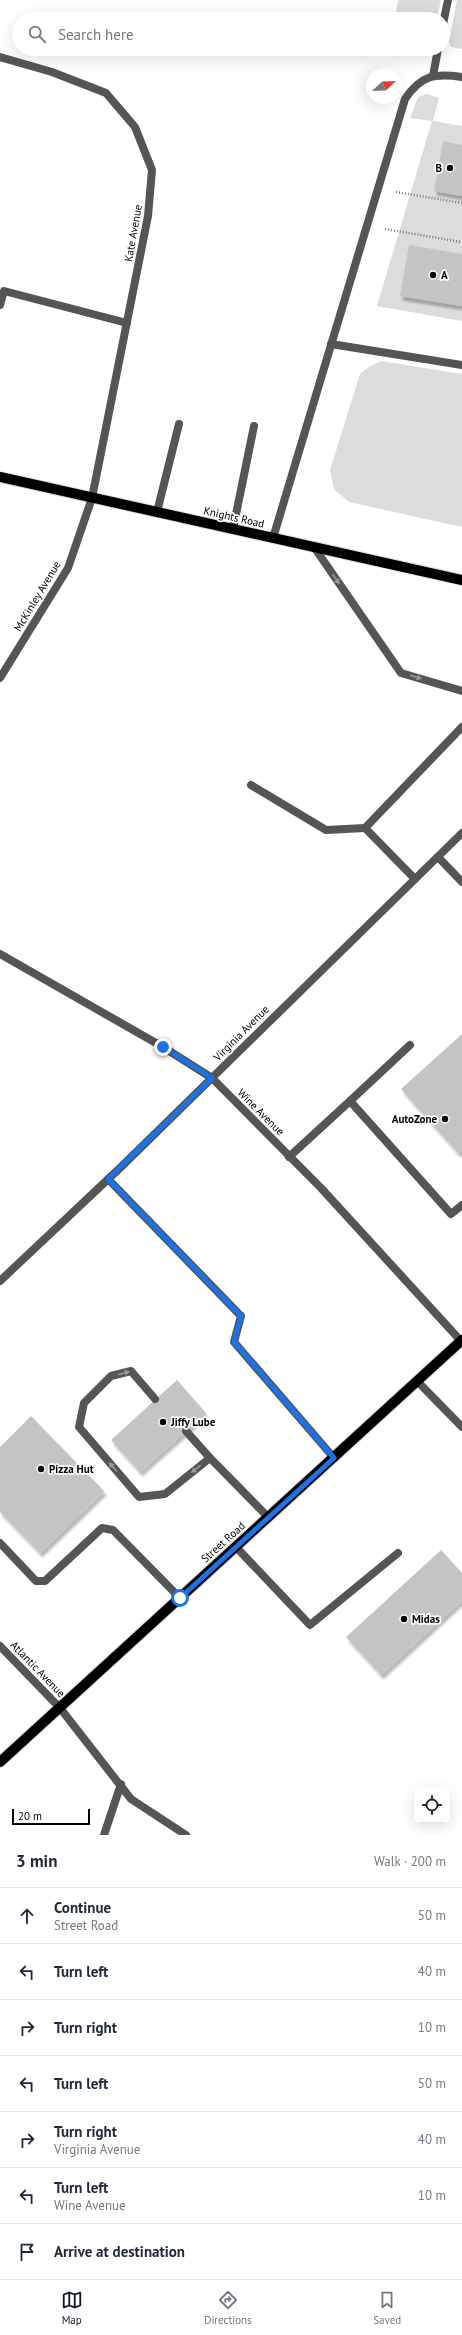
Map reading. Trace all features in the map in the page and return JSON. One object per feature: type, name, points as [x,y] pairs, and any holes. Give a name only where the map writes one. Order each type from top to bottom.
[{"type":"main road","name":"Knights Road","points":[[0,477],[462,580]]},
{"type":"main road","name":"Street Road","points":[[0,1762],[462,1341]]},
{"type":"street","points":[[446,12],[448,0]]},
{"type":"street","points":[[432,76],[436,56]]},
{"type":"street","name":"Kate Avenue","points":[[0,57],[52,72],[106,93],[135,127],[152,170],[148,216],[92,498]]},
{"type":"street","points":[[273,538],[405,99],[412,88],[424,79],[442,74],[462,77]]},
{"type":"street","points":[[0,305],[4,291],[127,323]]},
{"type":"street","points":[[331,344],[462,365]]},
{"type":"street","points":[[157,512],[180,424]]},
{"type":"street","points":[[233,529],[254,426]]},
{"type":"street","name":"McKinley Avenue","points":[[0,678],[68,568],[92,498]]},
{"type":"street","points":[[314,547],[401,673],[462,691]]},
{"type":"street","points":[[251,785],[326,830],[365,828],[462,727]]},
{"type":"street","points":[[365,828],[415,879]]},
{"type":"street","name":"Virginia Avenue","points":[[0,1281],[108,1179],[462,834]]},
{"type":"street","points":[[438,857],[462,882]]},
{"type":"street","name":"Wine Avenue","points":[[0,954],[163,1047],[212,1078],[321,1188],[462,1341]]},
{"type":"street","points":[[289,1157],[410,1045]]},
{"type":"street","points":[[350,1101],[451,1214],[462,1205]]},
{"type":"street","points":[[108,1179],[241,1316],[234,1342],[334,1458]]},
{"type":"street","points":[[156,1399],[131,1371],[111,1376],[84,1403],[79,1427],[139,1497],[165,1494],[210,1458]]},
{"type":"street","points":[[417,1382],[462,1427]]},
{"type":"street","points":[[186,1431],[210,1458],[268,1517]]},
{"type":"street","points":[[0,1543],[36,1581],[46,1581],[102,1528],[113,1530],[180,1598]]},
{"type":"street","points":[[236,1547],[310,1625],[398,1552]]},
{"type":"street","name":"Atlantic Avenue","points":[[0,1646],[60,1708],[131,1798],[186,1835]]},
{"type":"street","points":[[104,1835],[121,1784]]},
{"type":"path","points":[[378,188],[462,203]]},
{"type":"path","points":[[366,226],[462,242]]},
{"type":"shaded area","points":[[398,0],[441,0],[438,12],[396,12]]},
{"type":"shaded area","points":[[457,0],[462,0],[462,49],[451,47],[450,37]]},
{"type":"shaded area","points":[[427,94],[439,98],[433,121],[462,126],[462,321],[377,306],[432,121],[410,118],[418,97]]},
{"type":"shaded area","points":[[381,361],[462,374],[462,527],[349,502],[334,489],[330,470],[360,374],[369,367]]},
{"type":"building","name":"B","points":[[443,141],[462,145],[462,196],[434,191]]},
{"type":"building","name":"A","points":[[409,245],[462,254],[462,306],[400,296]]},
{"type":"building","name":"AutoZone","points":[[462,1034],[462,1150],[458,1153],[401,1089]]},
{"type":"building","name":"Jiffy Lube","points":[[177,1380],[206,1413],[140,1472],[111,1440]]},
{"type":"building","name":"Pizza Hut","points":[[31,1416],[104,1491],[40,1553],[0,1512],[0,1447]]},
{"type":"building","name":"Midas","points":[[441,1550],[462,1573],[462,1600],[381,1675],[346,1637]]},
{"type":"place","name":"B","points":[[450,168]]},
{"type":"place","name":"A","points":[[433,275]]},
{"type":"place","name":"AutoZone","points":[[445,1119]]},
{"type":"place","name":"Jiffy Lube","points":[[163,1422]]},
{"type":"place","name":"Pizza Hut","points":[[41,1469]]},
{"type":"place","name":"Midas","points":[[404,1619]]},
{"type":"route","points":[[163,1047],[212,1078],[108,1179],[241,1316],[234,1342],[334,1458],[180,1598]]}]
